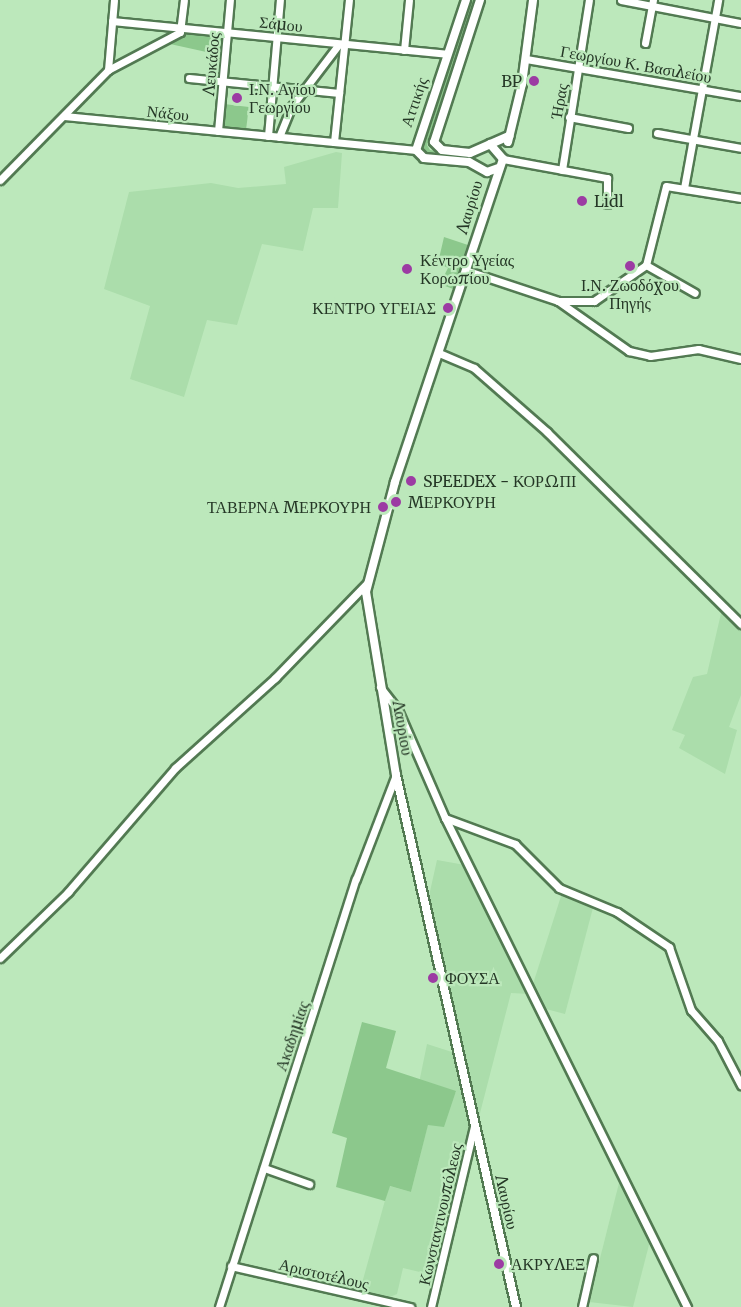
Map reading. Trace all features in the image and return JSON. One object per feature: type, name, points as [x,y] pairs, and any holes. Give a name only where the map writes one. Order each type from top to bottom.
[{"type":"main road","name":"Αττικής","points":[[466,0],[446,54],[416,150],[424,158],[481,170]]},
{"type":"main road","name":"Αττικής","points":[[479,148],[444,151],[433,138],[480,0]]},
{"type":"main road","points":[[502,160],[526,59],[533,0]]},
{"type":"main road","points":[[479,148],[509,136]]},
{"type":"main road","points":[[490,144],[502,160]]},
{"type":"main road","name":"Λαυρίου","points":[[479,148],[474,156],[481,170],[502,160]]},
{"type":"main road","name":"Λαυρίου","points":[[502,160],[465,270],[367,583],[380,687],[396,775],[516,1307]]},
{"type":"main road","points":[[481,170],[490,195]]},
{"type":"street","points":[[108,70],[114,0]]},
{"type":"street","points":[[0,180],[108,70],[182,28],[184,0]]},
{"type":"street","name":"Λευκάδος","points":[[218,131],[230,0]]},
{"type":"street","points":[[268,136],[280,0]]},
{"type":"street","points":[[334,142],[341,44],[348,0]]},
{"type":"street","points":[[404,50],[409,0]]},
{"type":"street","name":"Ήρας","points":[[562,170],[589,0]]},
{"type":"street","points":[[621,0],[652,3],[741,22]]},
{"type":"street","points":[[684,188],[718,0]]},
{"type":"street","points":[[645,43],[652,3]]},
{"type":"street","name":"Σάμου","points":[[112,21],[446,54]]},
{"type":"street","points":[[279,137],[304,91],[341,44]]},
{"type":"street","name":"Γεωργίου Κ. Βασιλείου","points":[[526,59],[741,96]]},
{"type":"street","points":[[189,78],[339,93]]},
{"type":"street","name":"Νάξου","points":[[64,116],[416,150]]},
{"type":"street","points":[[570,117],[628,128]]},
{"type":"street","points":[[657,133],[741,148]]},
{"type":"street","points":[[502,160],[610,179],[607,204]]},
{"type":"street","points":[[558,301],[594,301],[646,265],[662,189],[684,188],[741,198]]},
{"type":"street","points":[[646,265],[695,293]]},
{"type":"street","points":[[465,270],[558,301],[629,351],[650,356],[698,349],[741,359]]},
{"type":"street","points":[[439,353],[474,369],[547,432],[741,624]]},
{"type":"street","points":[[0,958],[68,892],[174,768],[275,678],[367,583]]},
{"type":"street","points":[[380,687],[394,701],[445,818],[687,1307]]},
{"type":"street","name":"Ακαδημίας","points":[[219,1307],[356,879],[396,775]]},
{"type":"street","points":[[445,818],[515,844],[559,888],[617,912],[669,947],[691,1010],[718,1041],[741,1085]]},
{"type":"street","name":"Κωνσταντινουπόλεως","points":[[431,1307],[474,1127]]},
{"type":"street","points":[[264,1168],[309,1184]]},
{"type":"street","points":[[582,1307],[593,1258]]},
{"type":"street","name":"Αριστοτέλους","points":[[231,1266],[410,1307]]},
{"type":"shaded area","points":[[468,0],[477,0],[427,145],[430,150],[472,158],[427,154],[420,147]]},
{"type":"shaded area","points":[[187,31],[222,34],[220,55],[161,42]]},
{"type":"shaded area","points":[[224,104],[249,107],[246,130],[221,127]]},
{"type":"shaded area","points":[[336,152],[342,153],[338,208],[313,208],[303,251],[262,244],[237,325],[207,320],[184,397],[130,379],[150,306],[104,289],[129,192],[211,183],[238,188],[286,184],[284,167]]},
{"type":"shaded area","points":[[444,237],[468,245],[453,289],[440,284],[448,268],[438,263]]},
{"type":"shaded area","points":[[722,609],[741,628],[741,695],[729,727],[737,730],[725,774],[679,748],[685,735],[672,730],[693,677],[707,674]]},
{"type":"shaded area","points":[[437,860],[465,865],[529,994],[511,993],[479,1117],[429,896]]},
{"type":"shaded area","points":[[562,893],[594,904],[565,1014],[546,1009],[532,987]]},
{"type":"shaded area","points":[[362,1022],[396,1031],[386,1068],[456,1091],[444,1127],[428,1125],[411,1192],[390,1186],[385,1201],[336,1187],[347,1138],[332,1133]]},
{"type":"shaded area","points":[[427,1044],[455,1053],[473,1126],[465,1162],[453,1160],[424,1273],[403,1268],[397,1294],[385,1299],[359,1294],[389,1186],[411,1192],[428,1124],[456,1092],[419,1083]]},
{"type":"shaded area","points":[[620,1179],[650,1241],[633,1307],[589,1302]]},
{"type":"place","name":"BP","points":[[534,81]]},
{"type":"place","name":"Ι.Ν. Αγίου Γεωργίου","points":[[237,98]]},
{"type":"place","name":"Lidl","points":[[582,201]]},
{"type":"place","name":"Ι.Ν. Ζωοδόχου Πηγής","points":[[630,266]]},
{"type":"place","name":"Κέντρο Υγείας Κορωπίου","points":[[407,269]]},
{"type":"place","name":"ΚΕΝΤΡΟ ΥΓΕΙΑΣ","points":[[448,308]]},
{"type":"place","name":"SPEEDEX - ΚΟΡΩΠΙ","points":[[411,481]]},
{"type":"place","name":"ΜΕΡΚΟΥΡΗ","points":[[396,502]]},
{"type":"place","name":"ΤΑΒΕΡΝΑ ΜΕΡΚΟΥΡΗ","points":[[383,507]]},
{"type":"place","name":"ΦΟΥΣΑ","points":[[433,978]]},
{"type":"place","name":"ΑΚΡΥΛΕΞ","points":[[499,1264]]}]
